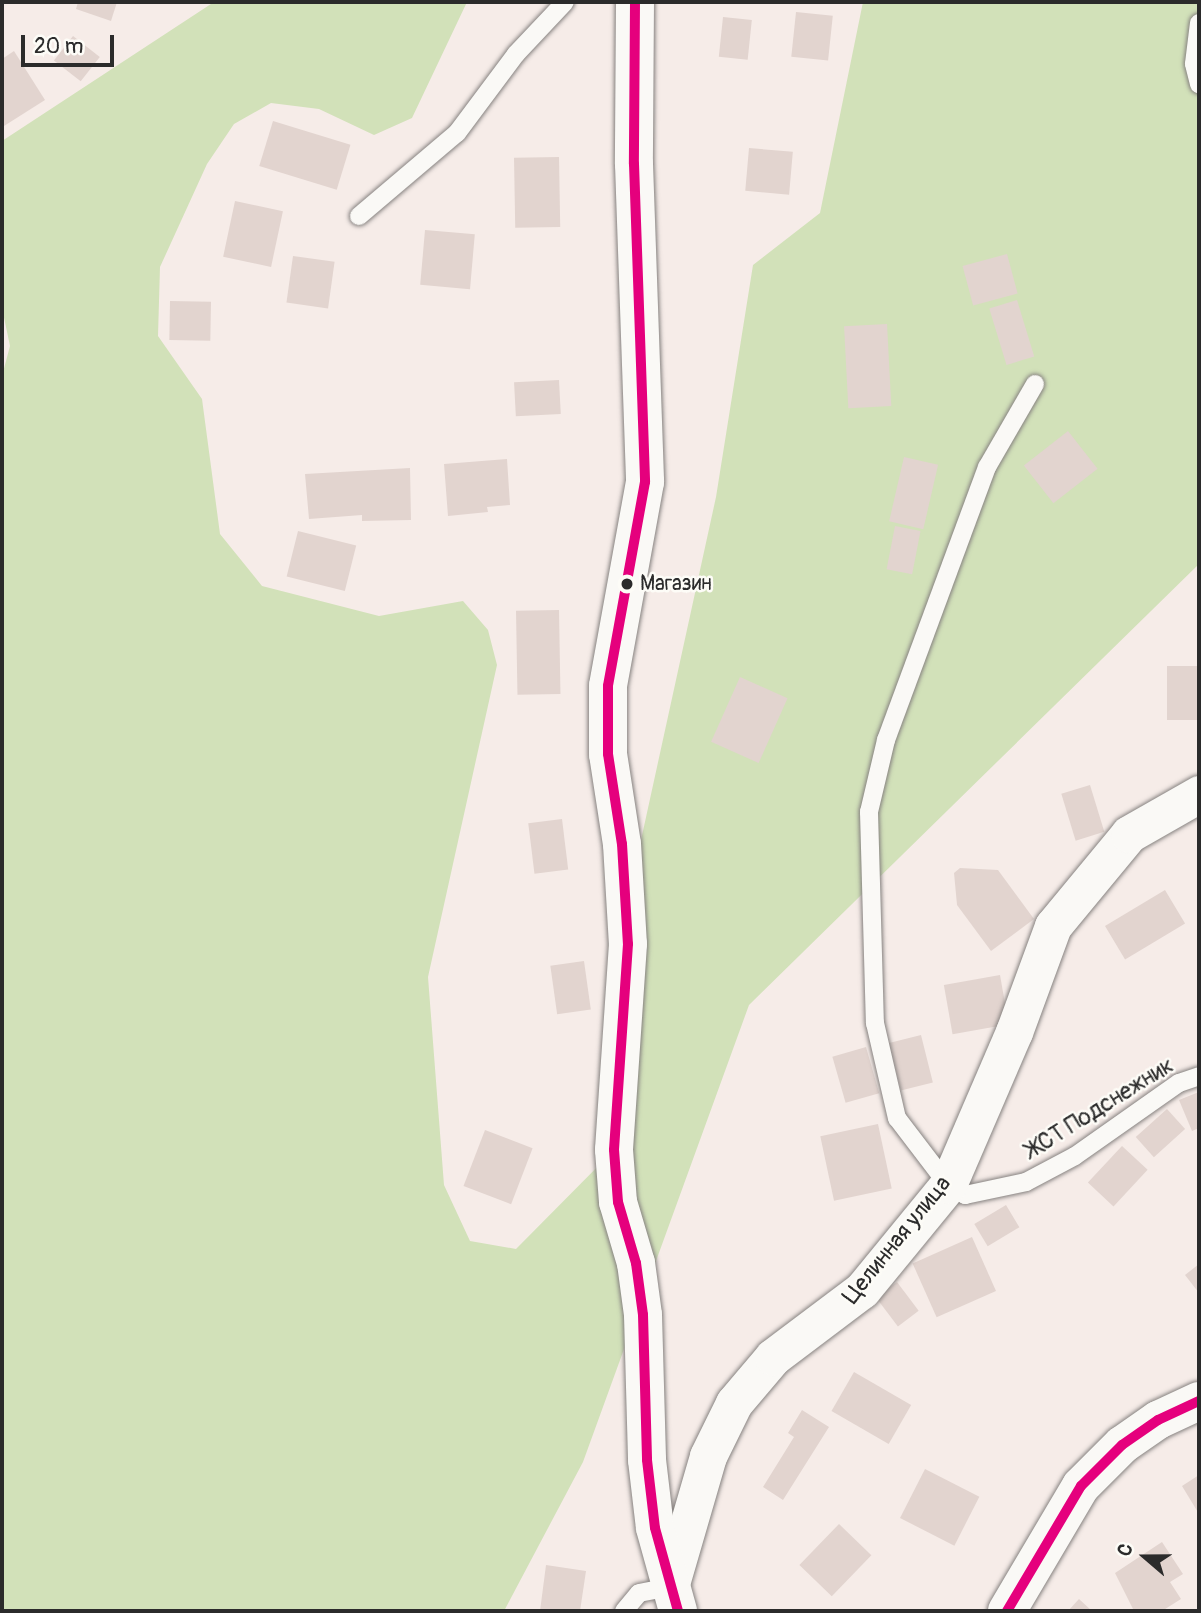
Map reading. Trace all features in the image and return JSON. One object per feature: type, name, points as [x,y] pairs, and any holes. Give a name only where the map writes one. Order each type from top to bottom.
[{"type":"street","points":[[635,2],[634,164],[645,482],[608,686],[608,754],[622,844],[628,944],[614,1150],[618,1202],[636,1263],[643,1315],[647,1460],[655,1528],[674,1599]]},
{"type":"street","name":"Целинная улица","points":[[674,1599],[708,1456],[734,1403],[773,1357],[862,1290],[948,1185],[1014,1032],[1053,926],[1129,834],[1199,794]]},
{"type":"street","points":[[1007,1611],[1081,1486],[1122,1445],[1158,1420],[1199,1401]]},
{"type":"lane","points":[[359,216],[457,133],[516,54],[565,2]]},
{"type":"lane","points":[[1199,23],[1194,64],[1199,84]]},
{"type":"lane","points":[[948,1185],[897,1118],[874,1023],[869,812],[886,740],[987,467],[1035,384]]},
{"type":"lane","name":"ЖСТ Подснежник","points":[[948,1185],[965,1195],[1026,1182],[1075,1156],[1179,1083],[1199,1076]]},
{"type":"lane","points":[[624,1611],[639,1593],[674,1599]]},
{"type":"green space","points":[[214,2],[467,2],[412,118],[374,135],[319,109],[271,103],[234,124],[207,164],[160,267],[158,336],[202,399],[220,534],[262,586],[379,616],[463,601],[488,630],[497,665],[428,977],[444,1185],[470,1241],[516,1249],[620,1144],[636,863],[716,497],[753,265],[820,213],[863,2],[1199,2],[1199,564],[749,1005],[583,1462],[504,1611],[2,1611],[2,376],[10,346],[2,308],[2,141]]},
{"type":"building","points":[[78,2],[117,2],[111,21],[76,9]]},
{"type":"building","points":[[796,12],[833,16],[828,61],[791,57]]},
{"type":"building","points":[[723,17],[752,20],[748,60],[719,57]]},
{"type":"building","points":[[73,36],[100,57],[81,81],[54,60]]},
{"type":"building","points":[[14,51],[45,100],[4,126],[2,59]]},
{"type":"building","points":[[273,121],[350,145],[337,190],[259,166]]},
{"type":"building","points":[[749,148],[793,152],[789,195],[745,191]]},
{"type":"building","points":[[559,157],[560,227],[515,228],[514,158]]},
{"type":"building","points":[[235,201],[283,211],[271,267],[223,257]]},
{"type":"building","points":[[425,230],[475,234],[470,289],[420,285]]},
{"type":"building","points":[[1007,254],[1018,294],[973,306],[963,266]]},
{"type":"building","points":[[293,256],[335,262],[328,308],[286,303]]},
{"type":"building","points":[[1017,300],[1034,356],[1007,365],[989,308]]},
{"type":"building","points":[[170,301],[211,302],[210,341],[169,340]]},
{"type":"building","points":[[887,324],[891,406],[848,408],[844,326]]},
{"type":"building","points":[[559,380],[561,414],[516,416],[514,382]]},
{"type":"building","points":[[1068,431],[1098,469],[1053,503],[1024,465]]},
{"type":"building","points":[[904,457],[938,465],[923,529],[889,521]]},
{"type":"building","points":[[507,459],[510,505],[487,507],[488,512],[448,516],[444,464]]},
{"type":"building","points":[[410,468],[411,520],[362,521],[362,515],[309,519],[305,474]]},
{"type":"building","points":[[895,526],[921,531],[912,574],[887,569]]},
{"type":"building","points":[[298,531],[356,546],[345,591],[287,577]]},
{"type":"building","points":[[559,610],[560,694],[517,695],[516,611]]},
{"type":"building","points":[[1167,666],[1199,666],[1199,720],[1167,720]]},
{"type":"building","points":[[740,677],[788,698],[759,763],[711,742]]},
{"type":"building","points":[[1090,785],[1104,832],[1076,841],[1061,794]]},
{"type":"building","points":[[562,819],[568,870],[534,874],[528,823]]},
{"type":"building","points":[[960,868],[998,870],[1034,919],[991,951],[957,905],[954,873]]},
{"type":"building","points":[[1165,890],[1185,923],[1125,959],[1105,926]]},
{"type":"building","points":[[584,961],[591,1010],[557,1014],[550,966]]},
{"type":"building","points":[[1000,975],[1009,1024],[953,1034],[944,985]]},
{"type":"building","points":[[921,1035],[933,1083],[901,1091],[889,1043]]},
{"type":"building","points":[[866,1047],[879,1093],[846,1103],[832,1057]]},
{"type":"building","points":[[1199,1092],[1199,1128],[1192,1131],[1179,1100]]},
{"type":"building","points":[[1167,1109],[1185,1129],[1154,1157],[1136,1137]]},
{"type":"building","points":[[878,1124],[892,1189],[834,1201],[820,1136]]},
{"type":"building","points":[[485,1130],[533,1148],[511,1204],[463,1186]]},
{"type":"building","points":[[1122,1146],[1148,1170],[1113,1206],[1088,1183]]},
{"type":"building","points":[[1006,1205],[1019,1227],[988,1246],[974,1224]]},
{"type":"building","points":[[972,1237],[996,1291],[937,1317],[913,1263]]},
{"type":"building","points":[[1199,1264],[1199,1293],[1185,1275]]},
{"type":"building","points":[[897,1282],[919,1311],[898,1326],[876,1298]]},
{"type":"building","points":[[854,1372],[911,1405],[889,1444],[832,1411]]},
{"type":"building","points":[[802,1410],[829,1427],[783,1500],[763,1487],[794,1437],[788,1433]]},
{"type":"building","points":[[925,1469],[979,1497],[954,1546],[900,1518]]},
{"type":"building","points":[[1199,1475],[1199,1514],[1182,1486]]},
{"type":"building","points":[[839,1524],[871,1555],[832,1596],[799,1565]]},
{"type":"building","points":[[1162,1542],[1183,1574],[1170,1582],[1181,1599],[1162,1611],[1134,1611],[1115,1573]]},
{"type":"building","points":[[546,1565],[586,1571],[580,1611],[540,1611]]},
{"type":"building","points":[[1079,1599],[1092,1611],[1068,1611]]},
{"type":"transit line","points":[[635,2],[634,164],[645,482],[608,686],[608,754],[622,844],[628,944],[614,1150],[618,1202],[636,1263],[643,1315],[647,1460],[655,1528],[678,1611]]},
{"type":"transit line","points":[[1007,1611],[1081,1486],[1122,1445],[1158,1420],[1199,1401]]},
{"type":"place","name":"Магазин","points":[[627,584]]}]
